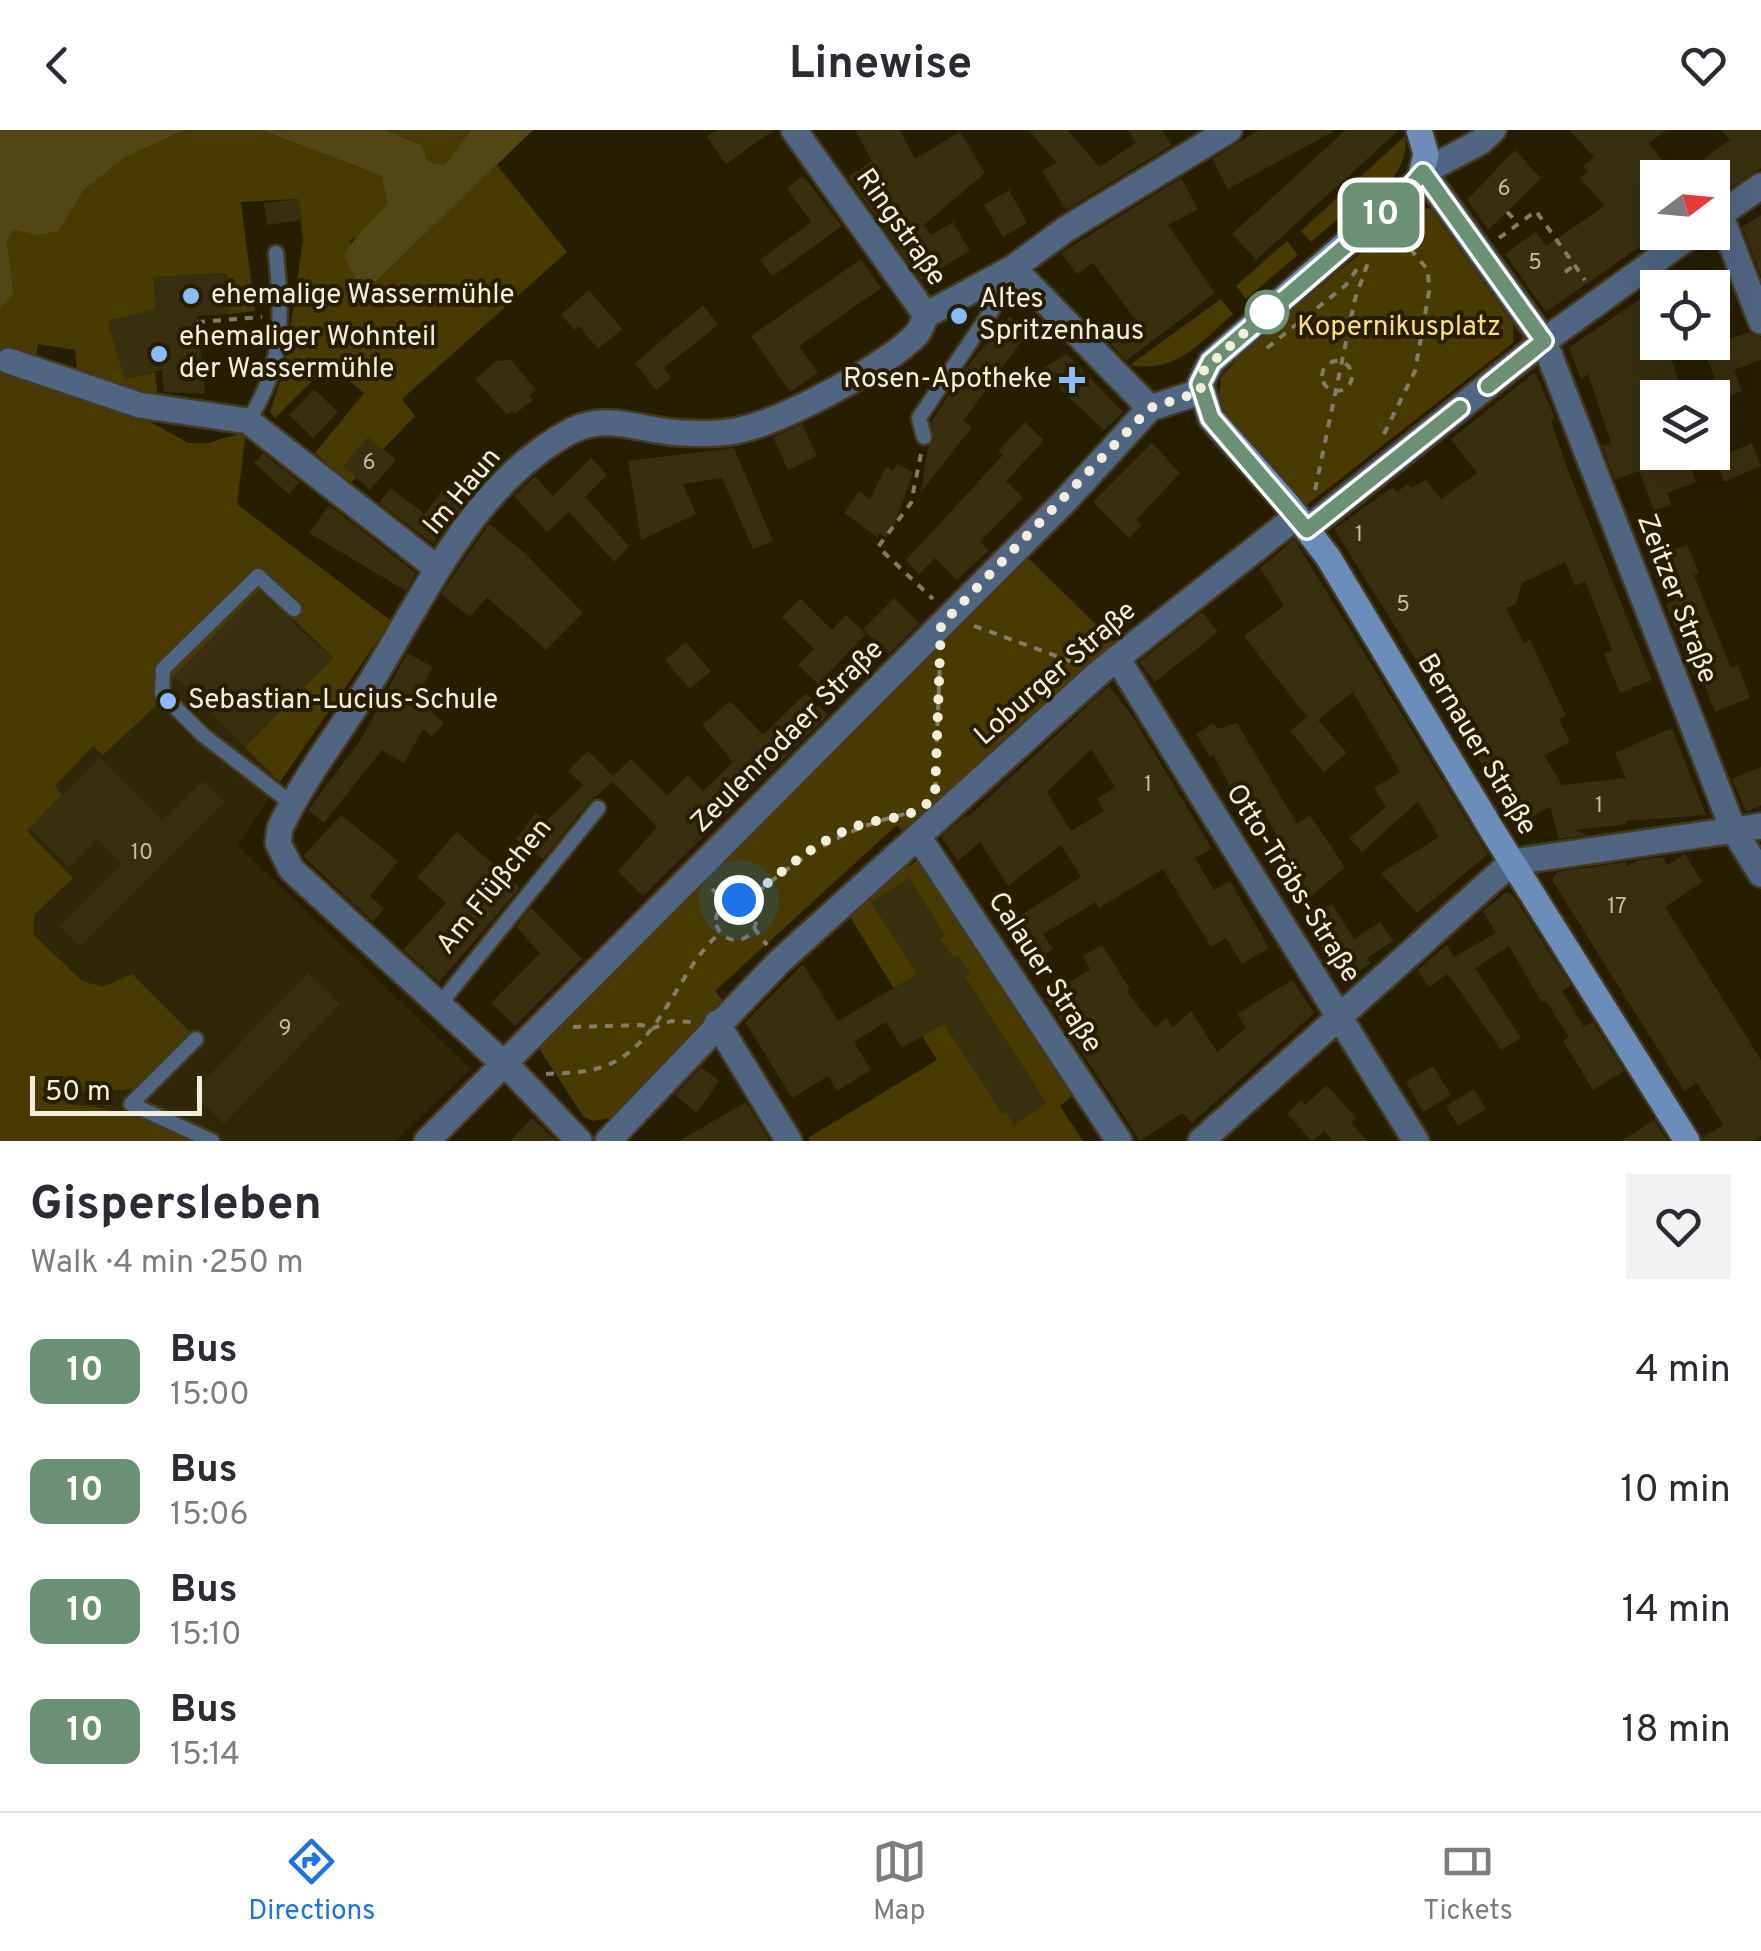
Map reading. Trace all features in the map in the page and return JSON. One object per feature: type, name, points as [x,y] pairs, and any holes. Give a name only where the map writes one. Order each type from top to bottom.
[{"type":"street","name":"Ringstraße","points":[[794,130],[926,315],[1013,268]]},
{"type":"street","points":[[1150,408],[1013,268],[1066,229],[1228,130]]},
{"type":"street","points":[[1420,130],[1426,154],[1423,172],[1544,341]]},
{"type":"street","points":[[1200,392],[1202,376],[1211,362],[1382,214],[1423,172],[1480,142],[1493,130]]},
{"type":"street","points":[[1730,207],[1761,186]]},
{"type":"street","points":[[1730,249],[1761,321]]},
{"type":"street","points":[[1302,523],[1376,474],[1544,341],[1669,250]]},
{"type":"street","name":"Im Haun","points":[[439,1005],[290,869],[278,843],[291,803],[370,683],[438,569],[500,485],[574,430],[611,422],[684,434],[764,424],[826,393],[898,349],[919,332],[926,315]]},
{"type":"street","name":"Zeitzer Straße","points":[[1544,341],[1733,829],[1761,874]]},
{"type":"street","points":[[10,360],[139,405],[248,421],[438,569]]},
{"type":"street","name":"Zeulenrodaer Straße","points":[[428,1141],[510,1070],[539,1033],[1150,408],[1200,392]]},
{"type":"street","name":"Bernauer Straße","points":[[1200,392],[1211,418],[1302,523],[1352,595],[1512,862],[1688,1141]]},
{"type":"street","name":"Loburger Straße","points":[[608,1141],[717,1023],[926,822],[1110,664],[1302,523]]},
{"type":"street","name":"Otto-Tröbs-Straße","points":[[1110,664],[1416,1141]]},
{"type":"street","name":"Calauer Straße","points":[[926,822],[1119,1141]]},
{"type":"street","points":[[1201,1141],[1512,862],[1761,826]]},
{"type":"street","points":[[439,1005],[579,1141]]},
{"type":"street","points":[[717,1023],[789,1141]]},
{"type":"lane","points":[[248,421],[268,390],[279,352],[276,253]]},
{"type":"lane","points":[[924,436],[919,418],[1000,298],[1013,268]]},
{"type":"lane","points":[[291,803],[203,735],[162,694],[162,669],[258,576],[294,608]]},
{"type":"lane","name":"Am Flüßchen","points":[[439,1005],[598,808]]},
{"type":"lane","points":[[196,1039],[132,1104],[212,1141]]},
{"type":"path","points":[[1496,241],[1536,211],[1587,282]]},
{"type":"path","points":[[1507,212],[1519,224]]},
{"type":"path","points":[[1302,523],[1355,299],[1382,214]]},
{"type":"path","points":[[1376,474],[1374,455],[1415,372],[1429,292],[1428,270],[1382,214]]},
{"type":"path","points":[[1565,272],[1576,265]]},
{"type":"path","points":[[197,322],[256,317]]},
{"type":"path","points":[[1341,361],[1352,370],[1352,382],[1344,391],[1334,391],[1326,386],[1322,375],[1329,364],[1341,361]]},
{"type":"path","points":[[924,436],[911,503],[878,547],[946,620],[1110,664]]},
{"type":"path","points":[[745,902],[809,852],[856,826],[926,822],[935,794],[946,620]]},
{"type":"path","points":[[732,900],[745,902],[756,916],[751,933],[734,940],[721,932],[716,918],[722,906],[732,900]]},
{"type":"path","points":[[510,1070],[599,1068],[618,1060],[650,1029],[693,962],[721,932]]},
{"type":"path","points":[[539,1033],[576,1027],[642,1025],[650,1029],[671,1021],[717,1023]]},
{"type":"shaded area","points":[[0,130],[185,130],[126,157],[84,190],[59,231],[37,235],[13,229],[7,242],[14,294],[0,308]]},
{"type":"shaded area","points":[[261,130],[386,130],[423,146],[427,161],[444,165],[471,130],[533,130],[364,293],[344,257],[387,204],[382,176]]},
{"type":"shaded area","name":"Sebastian-Lucius-Schule","points":[[0,441],[236,504],[391,621],[237,845],[471,1069],[395,1141],[0,1141]]},
{"type":"green space","points":[[185,130],[261,130],[382,176],[387,204],[368,230],[350,241],[364,293],[497,165],[567,252],[402,399],[415,416],[350,484],[315,453],[364,393],[329,364],[275,418],[270,412],[285,365],[303,240],[298,199],[241,202],[255,311],[229,314],[226,273],[154,277],[156,318],[130,316],[108,321],[125,379],[155,372],[158,401],[77,371],[75,350],[38,344],[35,360],[0,354],[0,308],[14,294],[7,242],[13,229],[59,231],[84,190],[126,157]]},
{"type":"green space","points":[[386,130],[471,130],[444,165],[427,161],[423,146]]},
{"type":"green space","points":[[1405,136],[1401,165],[1384,189],[1370,204],[1358,202],[1311,242],[1301,231]]},
{"type":"green space","name":"Kopernikusplatz","points":[[1430,208],[1513,324],[1513,343],[1307,505],[1302,505],[1227,419],[1219,400],[1221,377],[1253,342],[1412,211]]},
{"type":"green space","points":[[1287,241],[1298,255],[1246,299],[1236,286]]},
{"type":"green space","points":[[1221,299],[1233,314],[1187,353],[1161,365],[1130,365]]},
{"type":"green space","points":[[0,367],[140,416],[188,443],[208,443],[246,432],[237,504],[391,621],[280,782],[245,747],[333,658],[262,588],[174,677],[159,703],[103,755],[93,746],[55,786],[62,795],[27,831],[73,878],[34,915],[34,935],[82,981],[103,987],[132,974],[194,1036],[136,1089],[68,1092],[68,1104],[133,1116],[195,1141],[0,1141]]},
{"type":"green space","points":[[1028,558],[1116,644],[907,836],[897,825],[715,991],[723,1001],[620,1116],[593,1121],[583,1116],[539,1048]]},
{"type":"green space","points":[[917,861],[1072,1096],[1060,1106],[1083,1141],[808,1138],[937,1060],[849,915],[884,881]]},
{"type":"building","points":[[717,130],[774,130],[726,164],[707,137]]},
{"type":"building","points":[[855,130],[900,130],[915,159],[960,132],[985,173],[924,225],[931,235],[953,222],[970,251],[921,280],[848,177],[872,161]]},
{"type":"building","points":[[1029,130],[1068,130],[1099,167],[1136,143],[1128,130],[1162,130],[1172,145],[1066,210],[1042,171],[1057,163]]},
{"type":"building","points":[[1259,130],[1336,130],[1228,189],[1212,159]]},
{"type":"building","points":[[1346,130],[1399,130],[1256,260],[1232,234]]},
{"type":"building","points":[[1569,130],[1667,130],[1649,143],[1662,160],[1640,160],[1640,247],[1546,312],[1505,254],[1536,232],[1546,246],[1605,206],[1580,178],[1588,171],[1583,166],[1594,157]]},
{"type":"building","points":[[1721,130],[1761,130],[1761,168],[1730,188],[1730,160],[1702,160],[1730,140]]},
{"type":"building","points":[[1515,150],[1541,178],[1488,230],[1467,200]]},
{"type":"building","points":[[803,176],[842,226],[773,276],[760,260],[811,222],[787,188]]},
{"type":"building","points":[[1181,178],[1198,209],[1168,225],[1215,293],[1126,361],[1111,344],[1138,323],[1093,263],[1077,274],[1061,253]]},
{"type":"building","points":[[1009,190],[1027,223],[1003,237],[984,205]]},
{"type":"building","points":[[299,199],[302,220],[267,225],[264,203]]},
{"type":"building","points":[[1761,215],[1761,276],[1742,227]]},
{"type":"building","points":[[861,259],[881,288],[799,346],[818,373],[790,392],[751,336]]},
{"type":"building","points":[[226,273],[229,314],[197,316],[205,394],[164,392],[162,370],[125,379],[108,321],[156,309],[153,277]]},
{"type":"building","points":[[589,290],[622,329],[598,349],[579,326],[574,330],[561,314]]},
{"type":"building","points":[[1640,299],[1640,360],[1671,360],[1679,380],[1640,380],[1640,470],[1692,470],[1696,482],[1667,493],[1671,505],[1654,511],[1639,471],[1615,480],[1602,446],[1611,443],[1588,374],[1581,379],[1569,348]]},
{"type":"building","points":[[703,305],[718,325],[664,368],[671,378],[656,390],[635,363]]},
{"type":"building","points":[[1010,316],[1024,338],[963,421],[972,427],[921,492],[928,447],[934,439],[931,422],[970,363]]},
{"type":"building","points":[[1749,332],[1761,337],[1761,360],[1734,370],[1742,391],[1730,395],[1730,380],[1716,380],[1707,360],[1730,360],[1730,338]]},
{"type":"building","points":[[1067,354],[1123,412],[1104,430],[1040,370]]},
{"type":"building","points":[[511,360],[536,390],[529,396],[533,400],[515,414],[512,411],[507,415],[475,379],[496,361]]},
{"type":"building","points":[[1535,372],[1555,418],[1551,421],[1569,473],[1652,680],[1620,693],[1604,654],[1612,650],[1585,581],[1575,586],[1565,562],[1522,583],[1516,604],[1506,608],[1524,643],[1530,640],[1566,716],[1559,719],[1570,742],[1544,755],[1562,785],[1626,778],[1615,753],[1672,728],[1706,815],[1626,821],[1627,824],[1576,830],[1587,835],[1559,839],[1550,807],[1519,824],[1334,529],[1393,487],[1397,492],[1408,484],[1411,488],[1426,480],[1441,499],[1477,473],[1451,439]]},
{"type":"building","points":[[314,389],[338,412],[313,438],[289,415]]},
{"type":"building","points":[[1025,422],[1044,440],[1006,481],[1023,498],[980,542],[989,550],[957,580],[935,558],[919,574],[906,560],[1003,455],[998,451]]},
{"type":"building","points":[[802,424],[817,456],[788,470],[773,437]]},
{"type":"building","points":[[368,437],[396,460],[370,490],[343,466]]},
{"type":"building","points":[[1152,443],[1180,473],[1136,520],[1142,525],[1129,538],[1093,502]]},
{"type":"building","points":[[1752,443],[1761,466],[1724,482],[1719,470],[1730,470],[1730,453]]},
{"type":"building","points":[[734,448],[773,541],[753,549],[722,478],[683,484],[696,514],[641,540],[628,461]]},
{"type":"building","points":[[263,453],[299,482],[289,494],[254,463]]},
{"type":"building","points":[[591,458],[607,475],[585,497],[629,546],[614,562],[569,512],[547,532],[514,496],[535,476],[553,496]]},
{"type":"building","points":[[897,464],[913,472],[894,527],[885,538],[880,533],[877,537],[844,513],[859,491],[870,499],[886,467],[893,471]]},
{"type":"building","points":[[390,488],[425,514],[441,492],[461,508],[433,544],[379,503]]},
{"type":"building","points":[[329,505],[416,573],[406,591],[309,533]]},
{"type":"building","points":[[489,524],[526,554],[583,613],[546,650],[487,597],[470,617],[441,594]]},
{"type":"building","points":[[1294,539],[1488,854],[1417,913],[1381,873],[1439,837],[1418,802],[1362,852],[1349,838],[1386,807],[1374,788],[1400,772],[1353,692],[1318,720],[1347,753],[1324,772],[1290,731],[1307,717],[1244,636],[1284,606],[1260,568]]},
{"type":"building","points":[[1687,545],[1699,573],[1694,575],[1731,668],[1738,665],[1750,698],[1715,712],[1700,673],[1694,676],[1666,604],[1676,600],[1658,555]]},
{"type":"building","points":[[259,591],[333,659],[245,747],[174,677]]},
{"type":"building","points":[[800,598],[832,630],[846,615],[866,634],[818,684],[798,665],[814,649],[782,617]]},
{"type":"building","points":[[894,598],[919,623],[889,654],[863,629]]},
{"type":"building","points":[[1202,612],[1218,632],[1155,682],[1139,662]]},
{"type":"building","points":[[686,642],[711,671],[690,689],[665,660]]},
{"type":"building","points":[[407,653],[433,667],[416,698],[444,723],[432,737],[423,729],[404,763],[382,750],[324,823],[308,810],[362,738]]},
{"type":"building","points":[[1109,686],[1131,714],[1212,849],[1195,858],[1214,890],[1230,881],[1269,948],[1242,964],[1226,938],[1211,947],[1163,869],[1099,908],[1096,902],[1043,934],[1053,949],[1027,966],[1002,927],[1081,877],[1061,845],[1008,886],[980,842],[958,861],[941,837],[968,817]],"holes":[[[1091,749],[1115,787],[1097,799],[1104,811],[1071,831],[1047,792]]]},
{"type":"building","points":[[806,693],[828,715],[643,896],[618,871],[657,827],[613,782],[590,801],[543,859],[516,839],[536,813],[546,821],[583,785],[568,771],[588,751],[613,776],[631,759],[667,795],[688,775],[703,791],[733,762],[702,725],[730,701],[763,735]]},
{"type":"building","points":[[1213,723],[1217,729],[1237,723],[1297,824],[1310,815],[1345,867],[1298,908],[1264,853],[1281,843],[1258,803],[1244,811],[1213,755],[1210,757],[1196,734]]},
{"type":"building","points":[[99,758],[162,821],[203,781],[225,802],[80,947],[60,927],[122,865],[97,839],[69,867],[29,828]]},
{"type":"building","points":[[1761,767],[1761,805],[1746,812],[1732,779]]},
{"type":"building","points":[[341,815],[398,861],[370,896],[384,909],[373,922],[303,856]]},
{"type":"building","points":[[457,832],[520,888],[439,982],[403,950],[446,903],[417,877]]},
{"type":"building","points":[[1685,854],[1702,882],[1665,907],[1761,1060],[1761,1136],[1754,1141],[1703,1141],[1723,1125],[1697,1083],[1684,1091],[1552,880],[1557,872],[1626,862],[1626,867],[1638,860],[1663,857],[1667,865]]},
{"type":"building","points":[[909,878],[945,935],[940,939],[970,973],[965,976],[1047,1104],[1014,1125],[1006,1113],[1003,1115],[944,1024],[902,1048],[886,1022],[854,1042],[871,1070],[837,1091],[828,1076],[792,1098],[745,1022],[803,964],[838,1021],[917,974],[871,902]]},
{"type":"building","points":[[1506,892],[1513,895],[1571,986],[1562,991],[1584,1027],[1593,1022],[1624,1071],[1593,1090],[1563,1041],[1569,1037],[1546,1001],[1542,1003],[1509,946],[1475,968],[1521,1038],[1501,1050],[1448,974],[1429,987],[1417,970],[1447,945],[1454,957],[1496,933],[1483,911]]},
{"type":"building","points":[[1332,904],[1354,939],[1380,922],[1393,941],[1367,958],[1371,963],[1343,982],[1305,920]]},
{"type":"building","points":[[531,908],[582,959],[515,1026],[491,1003],[540,953],[516,927]]},
{"type":"building","points":[[1102,945],[1130,989],[1127,992],[1155,1027],[1166,1018],[1173,1027],[1191,1011],[1217,1052],[1246,1028],[1237,1014],[1292,980],[1314,1013],[1192,1123],[1182,1113],[1140,1141],[1046,998],[1090,969],[1083,956]]},
{"type":"building","points":[[308,973],[340,1004],[224,1124],[192,1093]]},
{"type":"building","points":[[1433,1066],[1451,1095],[1423,1112],[1406,1082]]},
{"type":"building","points":[[701,1067],[719,1081],[697,1113],[675,1095]]},
{"type":"building","points":[[1327,1085],[1356,1118],[1351,1122],[1367,1141],[1333,1141],[1324,1131],[1312,1141],[1287,1114],[1301,1100],[1305,1105]]},
{"type":"building","points":[[1474,1089],[1486,1109],[1458,1126],[1446,1106]]},
{"type":"building","points":[[746,1102],[770,1141],[679,1141]]},
{"type":"building","points":[[532,1118],[552,1137],[557,1141],[510,1141]]},
{"type":"building","points":[[1654,1120],[1668,1141],[1621,1141]]},
{"type":"bus line","name":"10","points":[[1460,408],[1307,530],[1211,418],[1200,384],[1211,362],[1399,200],[1423,172],[1544,341],[1488,386]]},
{"type":"place","name":"ehemalige Wassermühle","points":[[191,296]]},
{"type":"place","name":"Altes Spritzenhaus","points":[[959,316]]},
{"type":"place","name":"ehemaliger Wohnteil der Wassermühle","points":[[159,354]]},
{"type":"place","name":"Rosen-Apotheke","points":[[1072,380]]},
{"type":"place","name":"Sebastian-Lucius-Schule","points":[[168,701]]},
{"type":"route","points":[[739,900],[745,902],[809,852],[856,826],[914,814],[930,802],[935,794],[941,625],[1150,408],[1186,393],[1200,392],[1204,370],[1267,312]]}]
